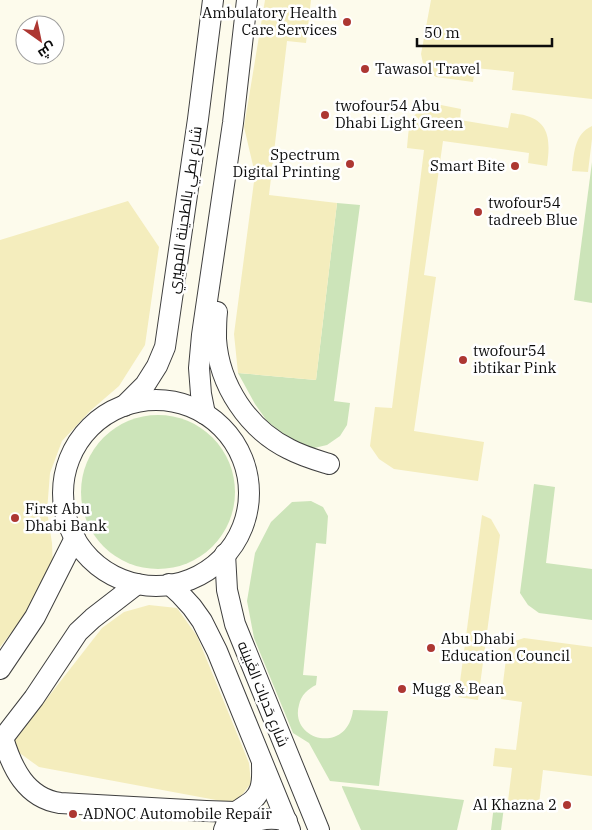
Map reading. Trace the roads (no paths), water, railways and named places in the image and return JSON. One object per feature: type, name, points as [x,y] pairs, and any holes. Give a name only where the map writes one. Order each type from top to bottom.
[{"type":"street","name":"شارع بطي بالطحينة المهيري","points":[[123,406],[145,386],[157,366],[165,347],[198,119],[212,0]]},
{"type":"street","points":[[205,414],[199,368],[202,335],[233,123],[247,0]]},
{"type":"street","points":[[214,252],[217,288],[216,339],[222,370],[235,398],[253,422],[276,441],[302,455],[329,464]]},
{"type":"street","points":[[165,400],[192,407],[205,414],[218,423],[234,442],[244,463],[248,479],[249,496],[245,518],[235,542],[213,566],[185,581],[153,585],[137,584],[115,576],[95,563],[84,551],[68,524],[63,492],[69,461],[76,447],[85,434],[102,418],[123,406],[137,402],[165,400]]},
{"type":"street","points":[[0,668],[35,617],[75,538]]},
{"type":"street","name":"شارع حَدبات الغَبينه","points":[[225,554],[227,590],[235,624],[319,830]]},
{"type":"street","points":[[137,584],[92,618],[78,632],[34,698],[2,740],[10,760],[22,780],[34,792],[47,800],[60,803],[206,811],[247,825],[270,818],[288,826]]},
{"type":"street","name":"شارع حَدبات الغَبينه","points":[[169,584],[187,601],[202,621],[217,651],[288,826]]},
{"type":"street","points":[[224,830],[227,822],[238,821],[260,791],[262,785],[262,762]]},
{"type":"place","name":"Ambulatory Health Care Services","points":[[347,22]]},
{"type":"place","name":"Tawasol Travel","points":[[365,69]]},
{"type":"place","name":"twofour54 Abu Dhabi Light Green","points":[[325,115]]},
{"type":"place","name":"Spectrum Digital Printing","points":[[350,164]]},
{"type":"place","name":"Smart Bite","points":[[515,166]]},
{"type":"place","name":"twofour54 tadreeb Blue","points":[[478,212]]},
{"type":"place","name":"twofour54 ibtikar Pink","points":[[463,360]]},
{"type":"place","name":"First Abu Dhabi Bank","points":[[15,518]]},
{"type":"place","name":"Abu Dhabi Education Council","points":[[431,648]]},
{"type":"place","name":"Mugg & Bean","points":[[402,689]]},
{"type":"place","name":"Al Khazna 2","points":[[567,805]]},
{"type":"place","name":"ADNOC Automobile Repair","points":[[73,814]]}]
